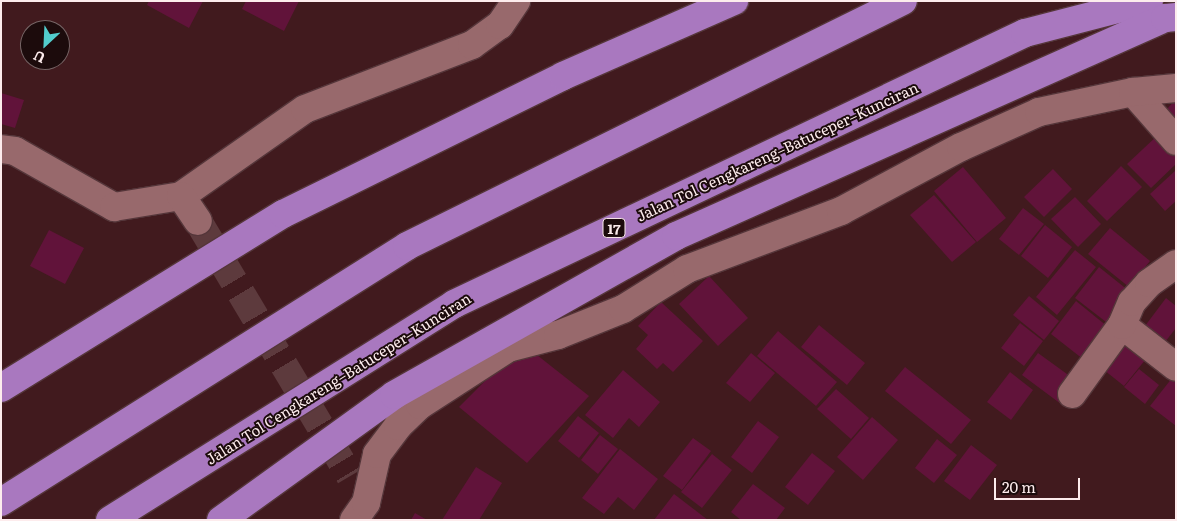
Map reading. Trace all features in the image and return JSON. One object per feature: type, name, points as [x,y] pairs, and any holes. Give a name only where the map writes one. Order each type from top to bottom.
[{"type":"highway","points":[[1,388],[282,214],[563,76],[734,1]]},
{"type":"highway","points":[[1,502],[407,246],[903,1]]},
{"type":"highway","name":"Jalan Tol Cengkareng–Batuceper–Kunciran","points":[[110,520],[454,304],[1025,33],[1149,1]]},
{"type":"highway","points":[[221,520],[394,395],[676,236],[1165,18],[1176,17]]},
{"type":"street","points":[[1,149],[15,151],[114,207],[181,196],[305,109],[472,45],[500,25],[516,1]]},
{"type":"street","points":[[360,512],[377,454],[398,426],[420,405],[508,348],[568,332],[623,309],[688,269],[842,211],[961,147],[1039,112],[1132,92],[1176,88]]},
{"type":"street","points":[[1132,92],[1176,140]]},
{"type":"street","points":[[181,196],[198,221]]},
{"type":"street","points":[[1072,394],[1122,325],[1132,302],[1149,283],[1176,264]]},
{"type":"street","points":[[1122,325],[1176,368]]},
{"type":"street","points":[[350,476],[360,512]]},
{"type":"building","points":[[149,1],[203,1],[189,28],[147,5]]},
{"type":"building","points":[[246,1],[299,1],[284,31],[242,9]]},
{"type":"building","points":[[1,93],[24,100],[15,128],[1,124]]},
{"type":"building","points":[[1176,99],[1176,136],[1158,119]]},
{"type":"building","points":[[1159,134],[1176,151],[1176,164],[1151,188],[1127,164]]},
{"type":"building","points":[[1121,166],[1142,187],[1107,221],[1087,201]]},
{"type":"building","points":[[963,167],[1006,218],[977,242],[934,191]]},
{"type":"building","points":[[1053,169],[1072,189],[1044,217],[1024,197]]},
{"type":"building","points":[[1176,170],[1176,201],[1165,211],[1150,194]]},
{"type":"building","points":[[934,195],[976,242],[952,262],[910,215]]},
{"type":"building","points":[[1075,197],[1101,224],[1078,247],[1051,219]]},
{"type":"building","points":[[1023,208],[1044,224],[1019,255],[999,239]]},
{"type":"building","points":[[1045,225],[1072,247],[1048,278],[1021,256]]},
{"type":"building","points":[[1110,228],[1150,261],[1129,287],[1088,254]]},
{"type":"building","points":[[49,230],[84,248],[65,284],[30,266]]},
{"type":"building","points":[[1075,250],[1096,267],[1057,315],[1036,297]]},
{"type":"building","points":[[1099,267],[1134,295],[1110,325],[1075,298]]},
{"type":"building","points":[[709,276],[748,318],[718,346],[679,304]]},
{"type":"building","points":[[1029,296],[1059,321],[1044,340],[1013,315]]},
{"type":"building","points":[[1166,298],[1176,306],[1176,328],[1165,342],[1145,326]]},
{"type":"building","points":[[1076,301],[1113,331],[1088,363],[1051,334]]},
{"type":"building","points":[[661,302],[703,341],[673,372],[663,363],[657,369],[636,349],[648,335],[638,326]]},
{"type":"building","points":[[1020,323],[1043,341],[1024,366],[1001,348]]},
{"type":"building","points":[[819,325],[865,363],[847,385],[801,347]]},
{"type":"building","points":[[778,331],[837,382],[816,406],[757,356]]},
{"type":"building","points":[[1125,334],[1150,354],[1124,386],[1099,366]]},
{"type":"building","points":[[751,353],[775,373],[750,402],[726,383]]},
{"type":"building","points":[[1038,353],[1078,382],[1061,404],[1022,375]]},
{"type":"building","points":[[537,355],[589,396],[527,463],[459,407],[505,361]]},
{"type":"building","points":[[905,367],[971,420],[951,444],[885,391]]},
{"type":"building","points":[[1139,369],[1159,385],[1145,404],[1124,387]]},
{"type":"building","points":[[623,370],[660,402],[639,427],[629,418],[613,438],[585,415]]},
{"type":"building","points":[[1010,372],[1033,390],[1011,420],[987,402]]},
{"type":"building","points":[[1176,373],[1176,426],[1150,406]]},
{"type":"building","points":[[836,389],[869,418],[851,439],[817,409]]},
{"type":"building","points":[[578,416],[599,433],[579,458],[558,441]]},
{"type":"building","points":[[872,417],[898,440],[863,480],[837,457]]},
{"type":"building","points":[[758,421],[779,437],[752,473],[731,457]]},
{"type":"building","points":[[600,435],[618,449],[598,474],[581,460]]},
{"type":"building","points":[[693,438],[711,451],[682,490],[663,476]]},
{"type":"building","points":[[937,439],[957,455],[934,483],[915,468]]},
{"type":"building","points":[[971,445],[997,465],[970,500],[944,481]]},
{"type":"building","points":[[620,449],[658,479],[634,510],[618,497],[604,514],[582,498]]},
{"type":"building","points":[[812,453],[835,471],[808,505],[785,487]]},
{"type":"building","points":[[712,454],[732,470],[702,508],[681,492]]},
{"type":"building","points":[[476,467],[502,483],[479,520],[442,520]]},
{"type":"building","points":[[753,484],[785,508],[776,520],[741,520],[731,512]]},
{"type":"building","points":[[674,494],[708,520],[654,520]]},
{"type":"building","points":[[415,513],[427,520],[411,520]]},
{"type":"tunnel","points":[[198,221],[350,476]]}]
